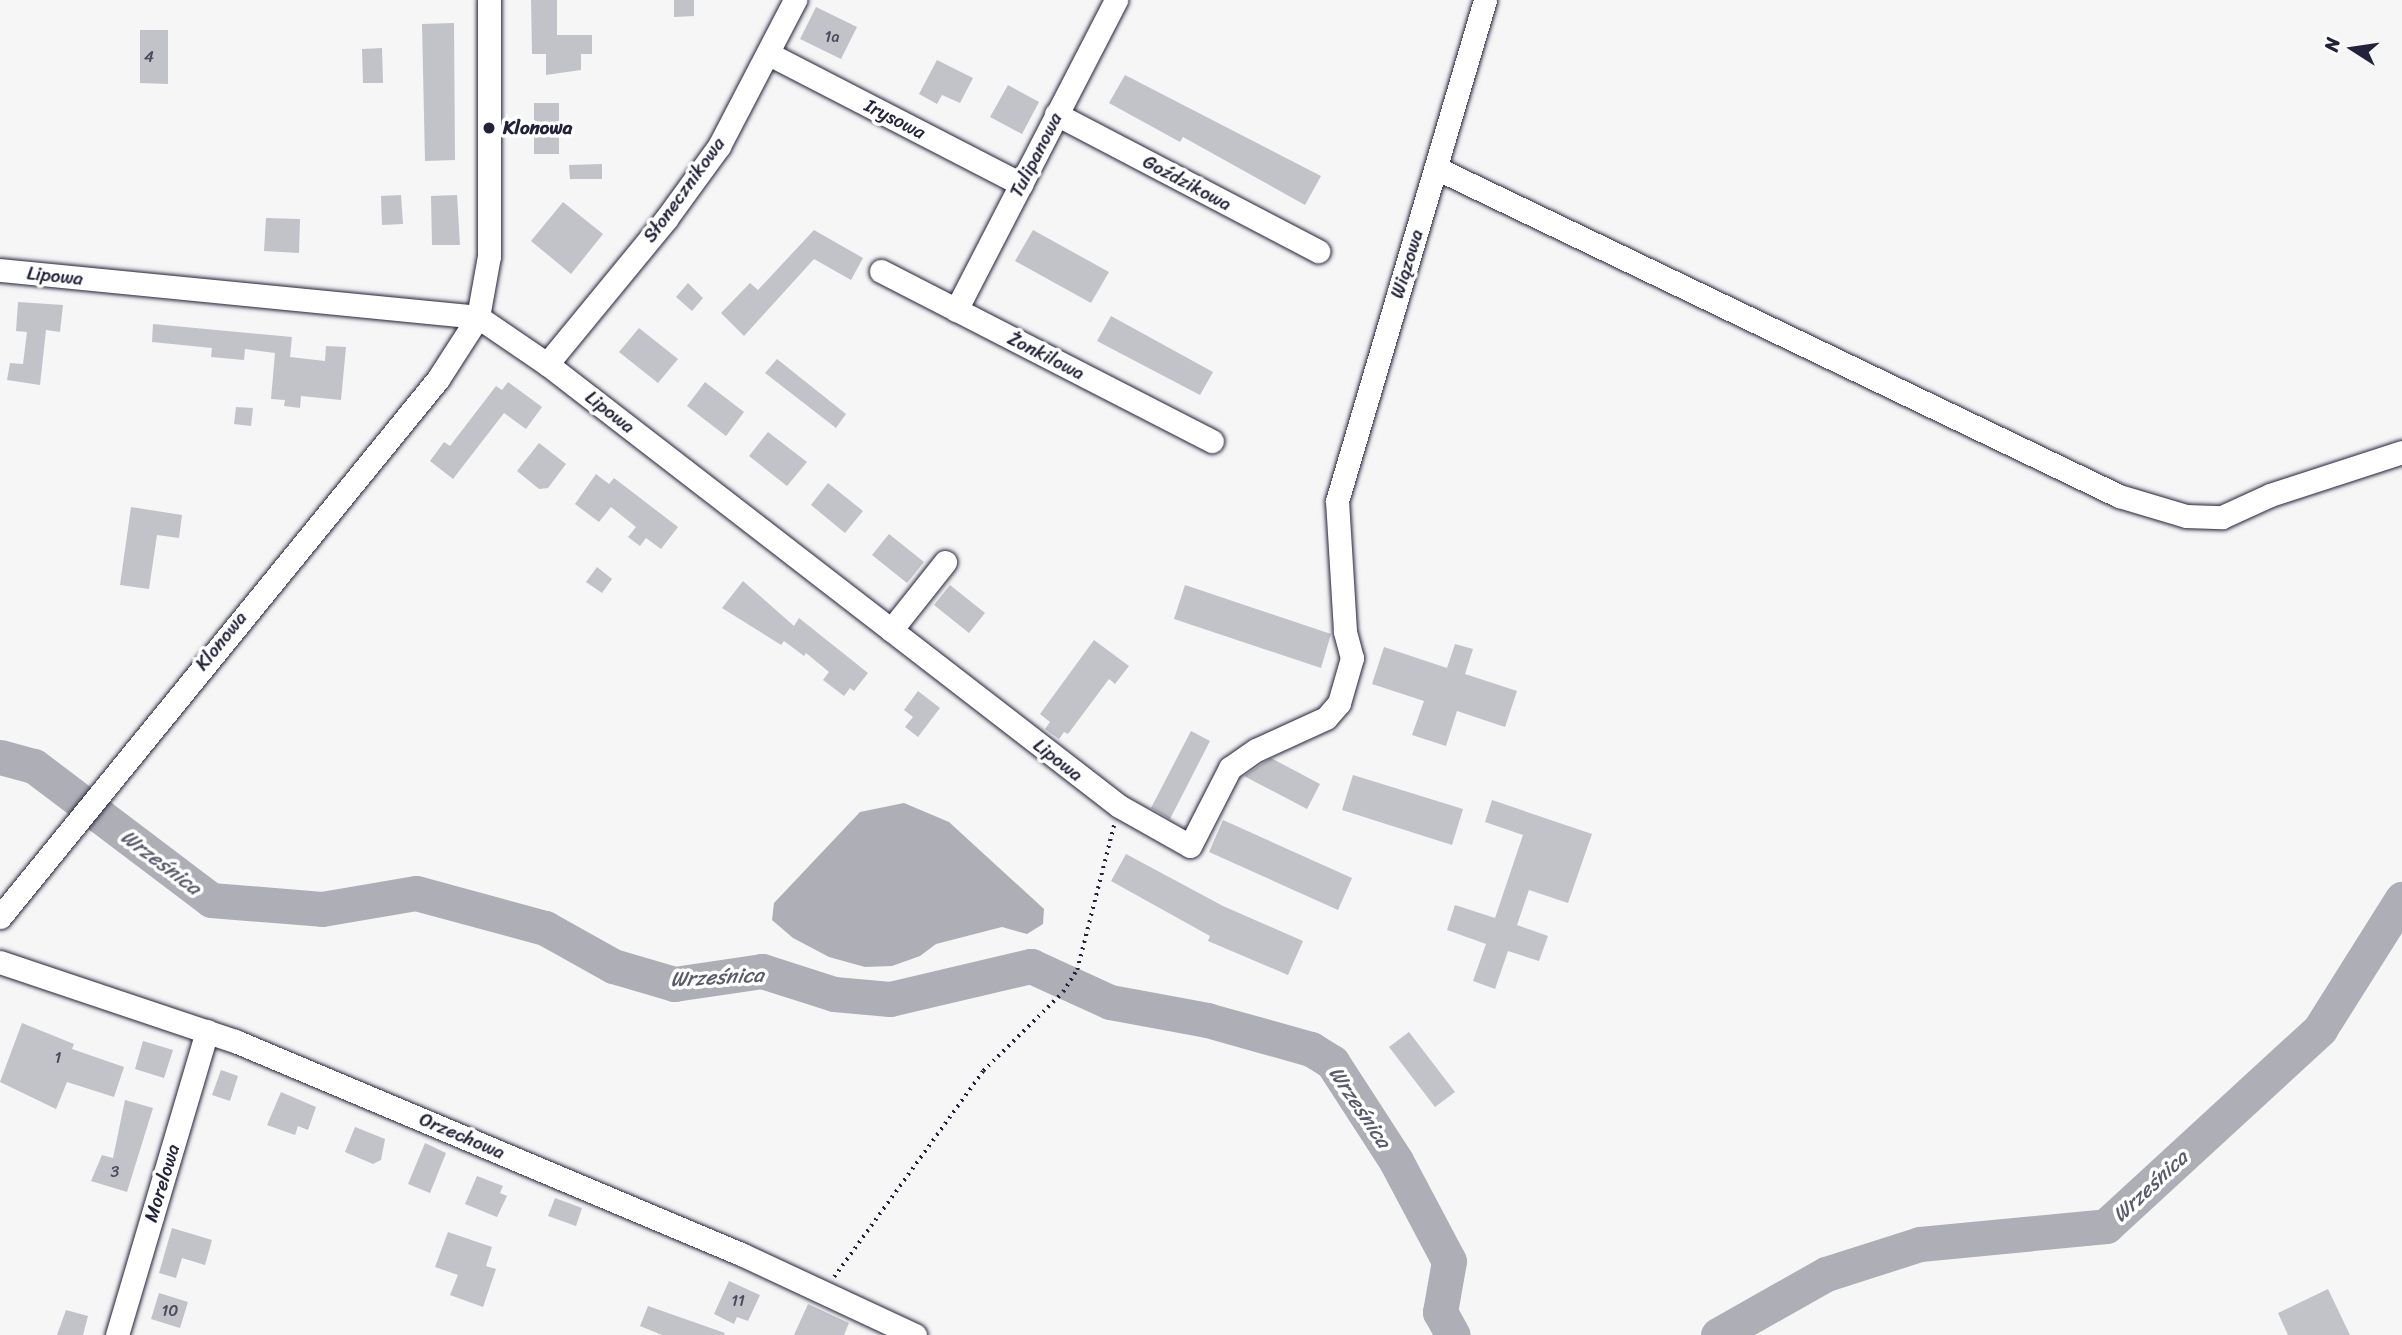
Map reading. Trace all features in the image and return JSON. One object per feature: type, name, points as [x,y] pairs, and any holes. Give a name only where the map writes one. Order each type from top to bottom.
[{"type":"street","name":"Klonowa","points":[[0,917],[438,379],[478,317],[489,256],[489,0]]},
{"type":"street","name":"Słonecznikowa","points":[[547,363],[711,157],[769,54],[795,0]]},
{"type":"street","name":"Tulipanowa","points":[[956,310],[1116,0]]},
{"type":"street","name":"Wiązowa","points":[[1119,806],[1190,846],[1230,768],[1256,750],[1326,718],[1339,703],[1352,658],[1345,631],[1336,528],[1337,501],[1485,0]]},
{"type":"street","name":"Irysowa","points":[[769,54],[1021,184]]},
{"type":"street","name":"Goździkowa","points":[[1056,114],[1318,251]]},
{"type":"street","points":[[1436,168],[2119,495],[2186,516],[2222,517],[2270,495],[2402,452]]},
{"type":"street","name":"Lipowa","points":[[0,270],[478,317],[547,363],[1119,806]]},
{"type":"street","name":"Żonkilowa","points":[[881,271],[1213,441]]},
{"type":"street","points":[[891,630],[945,562]]},
{"type":"street","name":"Orzechowa","points":[[0,962],[207,1031],[824,1292],[915,1335]]},
{"type":"street","name":"Morelowa","points":[[117,1335],[207,1031]]},
{"type":"path","points":[[824,1292],[983,1071],[1063,992],[1077,970],[1119,806]]},
{"type":"shaded area","points":[[904,803],[949,822],[1044,909],[1043,924],[1027,934],[1002,927],[936,944],[920,956],[892,966],[865,967],[829,957],[793,938],[772,920],[774,903],[860,812]]},
{"type":"building","points":[[531,0],[557,0],[557,35],[592,35],[592,54],[581,54],[581,70],[546,75],[546,54],[532,54]]},
{"type":"building","points":[[674,0],[694,0],[694,16],[674,17]]},
{"type":"building","points":[[816,7],[857,27],[841,59],[800,39]]},
{"type":"building","points":[[454,23],[455,160],[425,161],[422,24]]},
{"type":"building","points":[[140,30],[168,30],[168,84],[140,83]]},
{"type":"building","points":[[382,48],[383,83],[363,83],[362,49]]},
{"type":"building","points":[[937,60],[973,78],[960,103],[942,95],[937,104],[919,94]]},
{"type":"building","points":[[1125,75],[1321,176],[1305,205],[1183,137],[1180,142],[1109,103]]},
{"type":"building","points":[[1008,85],[1039,102],[1022,134],[990,117]]},
{"type":"building","points":[[534,103],[559,103],[559,154],[534,154]]},
{"type":"building","points":[[602,164],[602,179],[570,179],[569,165]]},
{"type":"building","points":[[401,195],[403,224],[382,225],[381,196]]},
{"type":"building","points":[[457,195],[460,245],[432,245],[431,196]]},
{"type":"building","points":[[563,202],[603,234],[571,274],[531,241]]},
{"type":"building","points":[[266,218],[300,219],[299,253],[264,251]]},
{"type":"building","points":[[814,230],[863,258],[851,280],[814,259],[744,336],[721,313],[750,283],[758,290]]},
{"type":"building","points":[[1033,230],[1109,272],[1091,303],[1015,261]]},
{"type":"building","points":[[688,283],[703,298],[692,311],[676,297]]},
{"type":"building","points":[[18,302],[63,305],[60,332],[46,330],[40,385],[7,380],[10,363],[23,364],[27,332],[16,331]]},
{"type":"building","points":[[1111,316],[1213,372],[1200,395],[1097,341]]},
{"type":"building","points":[[153,324],[292,337],[290,357],[325,361],[326,346],[346,347],[341,400],[301,396],[300,408],[284,406],[285,400],[271,399],[275,353],[245,349],[244,360],[211,357],[212,348],[152,342]]},
{"type":"building","points":[[639,328],[678,359],[658,383],[619,352]]},
{"type":"building","points":[[777,359],[846,414],[836,428],[765,373]]},
{"type":"building","points":[[508,382],[542,407],[526,429],[504,413],[453,479],[430,461],[444,442],[450,446],[496,386],[502,390]]},
{"type":"building","points":[[705,382],[744,412],[726,436],[687,406]]},
{"type":"building","points":[[236,407],[253,408],[251,426],[234,424]]},
{"type":"building","points":[[768,432],[807,462],[787,486],[749,456]]},
{"type":"building","points":[[539,443],[566,464],[548,488],[539,489],[517,471]]},
{"type":"building","points":[[596,474],[609,484],[614,478],[678,527],[661,549],[646,538],[640,546],[628,537],[636,527],[611,507],[599,522],[575,504]]},
{"type":"building","points":[[828,483],[863,511],[845,533],[811,505]]},
{"type":"building","points":[[131,507],[182,515],[179,538],[157,535],[149,589],[120,585]]},
{"type":"building","points":[[889,534],[924,562],[907,583],[872,555]]},
{"type":"building","points":[[597,567],[612,579],[602,593],[586,582]]},
{"type":"building","points":[[743,581],[794,626],[799,618],[868,673],[854,691],[850,688],[844,696],[823,680],[829,672],[806,653],[804,656],[784,641],[781,645],[722,608]]},
{"type":"building","points":[[950,585],[985,613],[969,633],[934,605]]},
{"type":"building","points":[[1185,585],[1331,634],[1321,668],[1174,619]]},
{"type":"building","points":[[1094,640],[1129,666],[1115,684],[1109,679],[1068,734],[1064,732],[1059,739],[1045,729],[1050,722],[1040,714]]},
{"type":"building","points":[[1455,644],[1473,649],[1465,674],[1517,691],[1505,727],[1457,711],[1446,746],[1412,735],[1424,701],[1372,684],[1384,647],[1447,668]]},
{"type":"building","points":[[918,691],[940,708],[918,737],[905,727],[913,717],[904,710]]},
{"type":"building","points":[[1191,731],[1210,741],[1170,819],[1151,808]]},
{"type":"building","points":[[1271,758],[1320,784],[1307,809],[1244,776]]},
{"type":"building","points":[[1353,775],[1463,809],[1452,845],[1342,810]]},
{"type":"building","points":[[1492,800],[1592,834],[1568,903],[1529,890],[1517,925],[1548,936],[1539,961],[1508,951],[1495,989],[1473,981],[1486,944],[1447,930],[1455,905],[1495,918],[1523,835],[1485,822]]},
{"type":"building","points":[[1223,820],[1352,878],[1338,910],[1209,852]]},
{"type":"building","points":[[1126,854],[1223,906],[1303,941],[1288,975],[1208,941],[1210,936],[1111,881]]},
{"type":"building","points":[[22,1023],[74,1044],[72,1049],[124,1067],[114,1097],[67,1082],[56,1109],[0,1082]]},
{"type":"building","points":[[1409,1032],[1455,1092],[1435,1107],[1389,1047]]},
{"type":"building","points":[[143,1041],[173,1050],[164,1078],[135,1069]]},
{"type":"building","points":[[221,1070],[238,1076],[230,1101],[212,1095]]},
{"type":"building","points":[[281,1092],[316,1107],[308,1130],[298,1126],[295,1135],[267,1125]]},
{"type":"building","points":[[125,1100],[153,1108],[127,1192],[91,1181],[102,1155],[113,1158]]},
{"type":"building","points":[[355,1127],[385,1139],[381,1160],[373,1164],[345,1152]]},
{"type":"building","points":[[425,1143],[446,1153],[430,1193],[408,1184]]},
{"type":"building","points":[[477,1176],[503,1186],[500,1193],[507,1196],[497,1217],[465,1204]]},
{"type":"building","points":[[555,1198],[582,1208],[576,1226],[548,1216]]},
{"type":"building","points":[[172,1228],[212,1240],[205,1265],[182,1258],[176,1278],[159,1273]]},
{"type":"building","points":[[448,1232],[492,1247],[486,1266],[496,1269],[483,1307],[450,1295],[458,1275],[435,1267]]},
{"type":"building","points":[[729,1281],[760,1295],[748,1321],[737,1317],[734,1324],[714,1314]]},
{"type":"building","points":[[2328,1289],[2350,1335],[2288,1335],[2278,1313]]},
{"type":"building","points":[[159,1293],[188,1302],[180,1328],[151,1319]]},
{"type":"building","points":[[808,1304],[849,1323],[844,1335],[794,1335]]},
{"type":"building","points":[[648,1306],[725,1333],[662,1335],[640,1326]]},
{"type":"building","points":[[66,1310],[88,1316],[83,1335],[57,1335]]},
{"type":"waterway","name":"Wrześnica","points":[[0,757],[34,766],[211,900],[322,909],[416,893],[545,928],[613,966],[674,984],[762,971],[834,994],[890,999],[1031,966],[1110,1002],[1207,1020],[1311,1049],[1332,1062],[1396,1161],[1449,1261],[1440,1312],[1453,1335]]},
{"type":"waterway","name":"Wrześnica","points":[[1718,1335],[1826,1274],[1920,1244],[2106,1226],[2320,1029],[2402,899]]},
{"type":"place","name":"Klonowa","points":[[489,128]]}]
